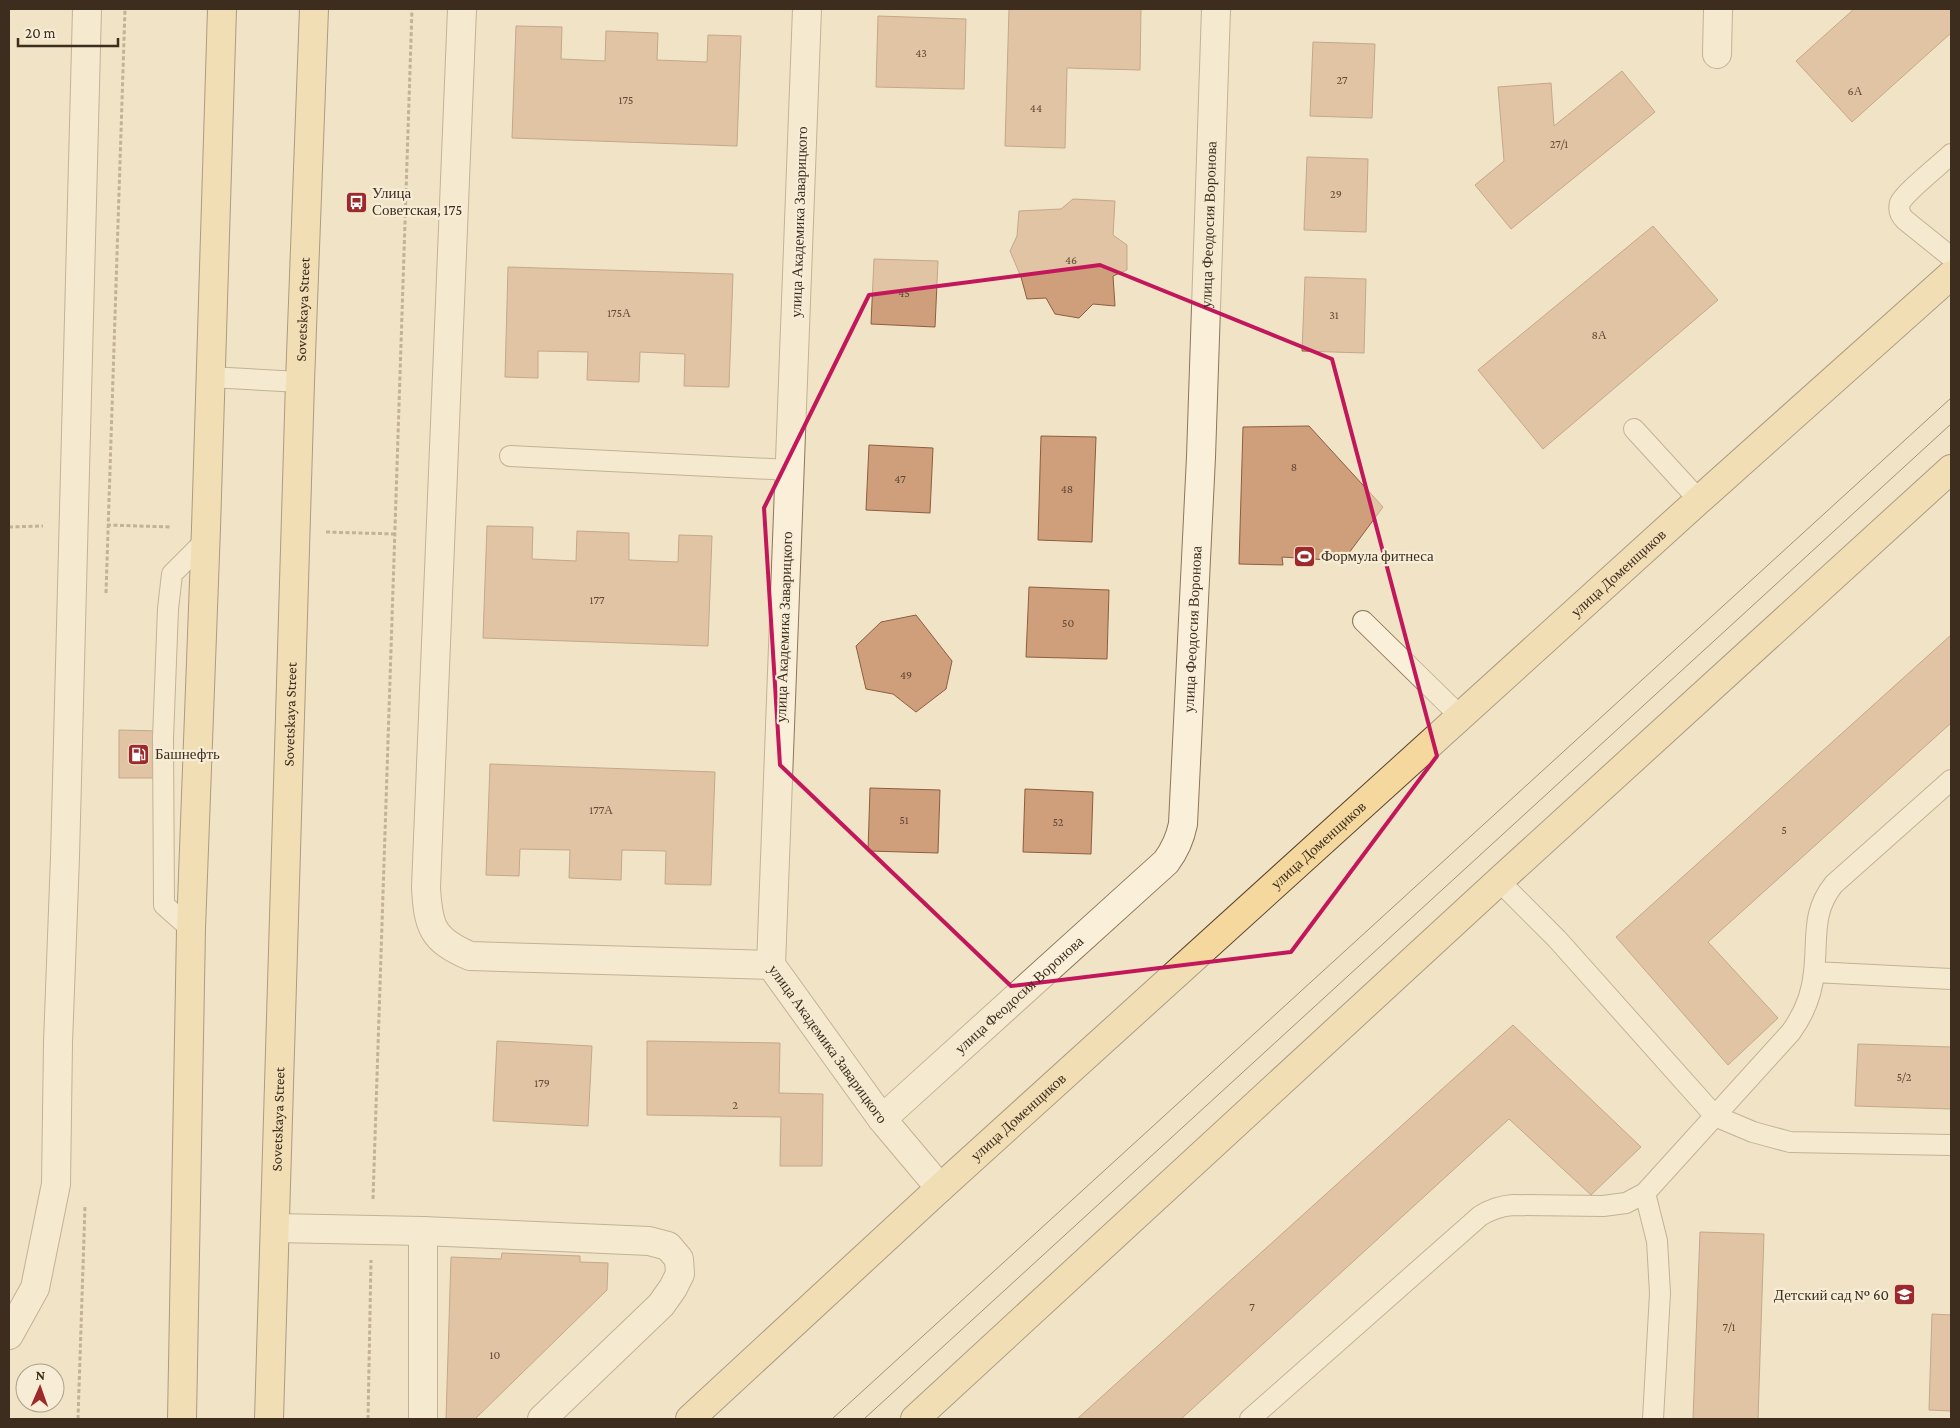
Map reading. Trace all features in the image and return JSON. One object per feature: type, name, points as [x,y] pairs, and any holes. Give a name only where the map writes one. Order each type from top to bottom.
[{"type":"main road","points":[[182,1419],[191,928],[206,540],[222,9]]},
{"type":"main road","name":"Sovetskaya Street","points":[[269,1419],[300,382],[314,9]]},
{"type":"main road","name":"улица Доменщиков","points":[[690,1419],[940,1188],[1699,500],[1951,275]]},
{"type":"main road","points":[[915,1419],[1499,880],[1951,470]]},
{"type":"street","points":[[9,1335],[35,1288],[56,1184],[58,1043],[65,857],[87,9]]},
{"type":"street","points":[[462,9],[426,886],[428,913],[435,933],[450,948],[470,956],[771,966]]},
{"type":"street","name":"улица Академика Заварицкого","points":[[807,9],[771,966],[882,1119],[940,1188]]},
{"type":"street","name":"улица Феодосия Воронова","points":[[882,1119],[1166,862],[1175,851],[1180,838],[1183,824],[1201,467],[1216,9]]},
{"type":"street","points":[[1717,54],[1718,9]]},
{"type":"street","points":[[275,1228],[423,1230],[649,1241],[668,1246],[679,1259],[680,1274],[674,1288],[661,1305],[542,1419]]},
{"type":"street","points":[[423,1230],[424,1419]]},
{"type":"lane","points":[[1951,154],[1904,198],[1899,210],[1900,216],[1951,257]]},
{"type":"lane","points":[[210,377],[300,382]]},
{"type":"lane","points":[[1634,429],[1699,500]]},
{"type":"lane","points":[[510,456],[790,470]]},
{"type":"lane","points":[[191,928],[164,905],[163,738],[168,609],[172,574],[206,540]]},
{"type":"lane","points":[[1363,621],[1461,717]]},
{"type":"lane","points":[[1250,1419],[1480,1216],[1490,1210],[1501,1206],[1513,1205],[1603,1206],[1626,1203],[1645,1193],[1791,1032],[1802,1017],[1810,994],[1814,972],[1819,910],[1825,895],[1834,884],[1951,780]]},
{"type":"lane","points":[[1499,880],[1557,939],[1715,1116],[1753,1132],[1790,1142],[1951,1145]]},
{"type":"lane","points":[[1814,972],[1951,979]]},
{"type":"lane","points":[[1645,1193],[1657,1241],[1660,1293],[1653,1419]]},
{"type":"path","points":[[368,1419],[372,1230],[412,9]]},
{"type":"path","points":[[108,525],[172,527]]},
{"type":"path","points":[[316,531],[395,534]]},
{"type":"highlighted area","points":[[1100,265],[1332,359],[1437,756],[1291,952],[1011,986],[780,765],[764,508],[869,295]]},
{"type":"building","points":[[1009,9],[1141,9],[1140,70],[1067,68],[1065,148],[1005,146]]},
{"type":"building","points":[[1854,9],[1951,9],[1951,33],[1852,122],[1796,61]]},
{"type":"building","points":[[878,16],[966,19],[964,89],[876,87]]},
{"type":"building","points":[[516,26],[562,27],[561,59],[605,61],[606,31],[658,33],[657,60],[707,62],[708,35],[741,36],[737,146],[512,138]]},
{"type":"building","points":[[1313,42],[1375,44],[1372,118],[1310,116]]},
{"type":"building","points":[[1622,71],[1655,112],[1511,229],[1475,185],[1504,161],[1498,87],[1551,83],[1554,126]]},
{"type":"building","points":[[1307,157],[1368,159],[1366,232],[1304,230]]},
{"type":"building","points":[[1073,199],[1115,201],[1113,235],[1127,245],[1127,270],[1113,276],[1115,306],[1093,304],[1079,318],[1055,314],[1046,298],[1027,299],[1021,277],[1010,251],[1017,236],[1019,211],[1061,209]]},
{"type":"building","points":[[1653,226],[1718,300],[1543,449],[1478,370]]},
{"type":"building","points":[[874,259],[938,261],[935,327],[871,324]]},
{"type":"building","points":[[508,267],[733,274],[729,387],[684,386],[685,354],[640,352],[639,382],[587,380],[588,352],[538,351],[538,378],[505,377]]},
{"type":"building","points":[[1305,277],[1366,279],[1364,353],[1302,351]]},
{"type":"building","points":[[1309,426],[1383,507],[1343,561],[1282,557],[1283,565],[1239,564],[1243,427]]},
{"type":"building","points":[[1041,436],[1096,437],[1092,542],[1038,540]]},
{"type":"building","points":[[869,445],[933,448],[930,513],[866,510]]},
{"type":"building","points":[[487,526],[533,527],[532,559],[576,561],[577,531],[629,533],[629,560],[678,562],[679,535],[712,536],[708,646],[483,638]]},
{"type":"building","points":[[1029,587],[1109,590],[1107,659],[1026,657]]},
{"type":"building","points":[[916,615],[952,661],[946,689],[916,712],[893,694],[866,689],[856,646],[881,622]]},
{"type":"building","points":[[1951,635],[1951,723],[1708,942],[1778,1018],[1728,1065],[1616,937]]},
{"type":"building","name":"Башнефть","points":[[119,730],[159,731],[159,778],[119,778]]},
{"type":"building","points":[[490,764],[715,772],[711,885],[665,884],[666,851],[622,850],[621,880],[569,878],[570,850],[520,849],[519,876],[486,875]]},
{"type":"building","points":[[870,788],[940,790],[938,853],[868,851]]},
{"type":"building","points":[[1025,789],[1093,792],[1091,854],[1023,852]]},
{"type":"building","points":[[1513,1025],[1641,1147],[1591,1195],[1509,1119],[1181,1419],[1077,1419]]},
{"type":"building","points":[[497,1041],[592,1046],[588,1126],[493,1121]]},
{"type":"building","points":[[647,1041],[780,1043],[779,1093],[823,1094],[822,1166],[780,1166],[781,1117],[647,1115]]},
{"type":"building","points":[[1858,1044],[1951,1047],[1951,1109],[1855,1106]]},
{"type":"building","points":[[1700,1232],[1764,1234],[1758,1419],[1693,1419]]},
{"type":"building","points":[[502,1253],[580,1256],[580,1262],[608,1263],[607,1290],[475,1419],[446,1419],[451,1257],[501,1259]]},
{"type":"building","points":[[1932,1314],[1951,1315],[1951,1411],[1929,1410]]},
{"type":"tram line","points":[[832,1419],[1951,398]]},
{"type":"tram line","points":[[864,1419],[1951,424]]},
{"type":"place","name":"Улица Советская, 175","points":[[356,202]]},
{"type":"place","name":"Формула фитнеса","points":[[1305,556]]},
{"type":"place","name":"Башнефть","points":[[139,754]]},
{"type":"place","name":"Детский сад № 60","points":[[1905,1295]]}]
